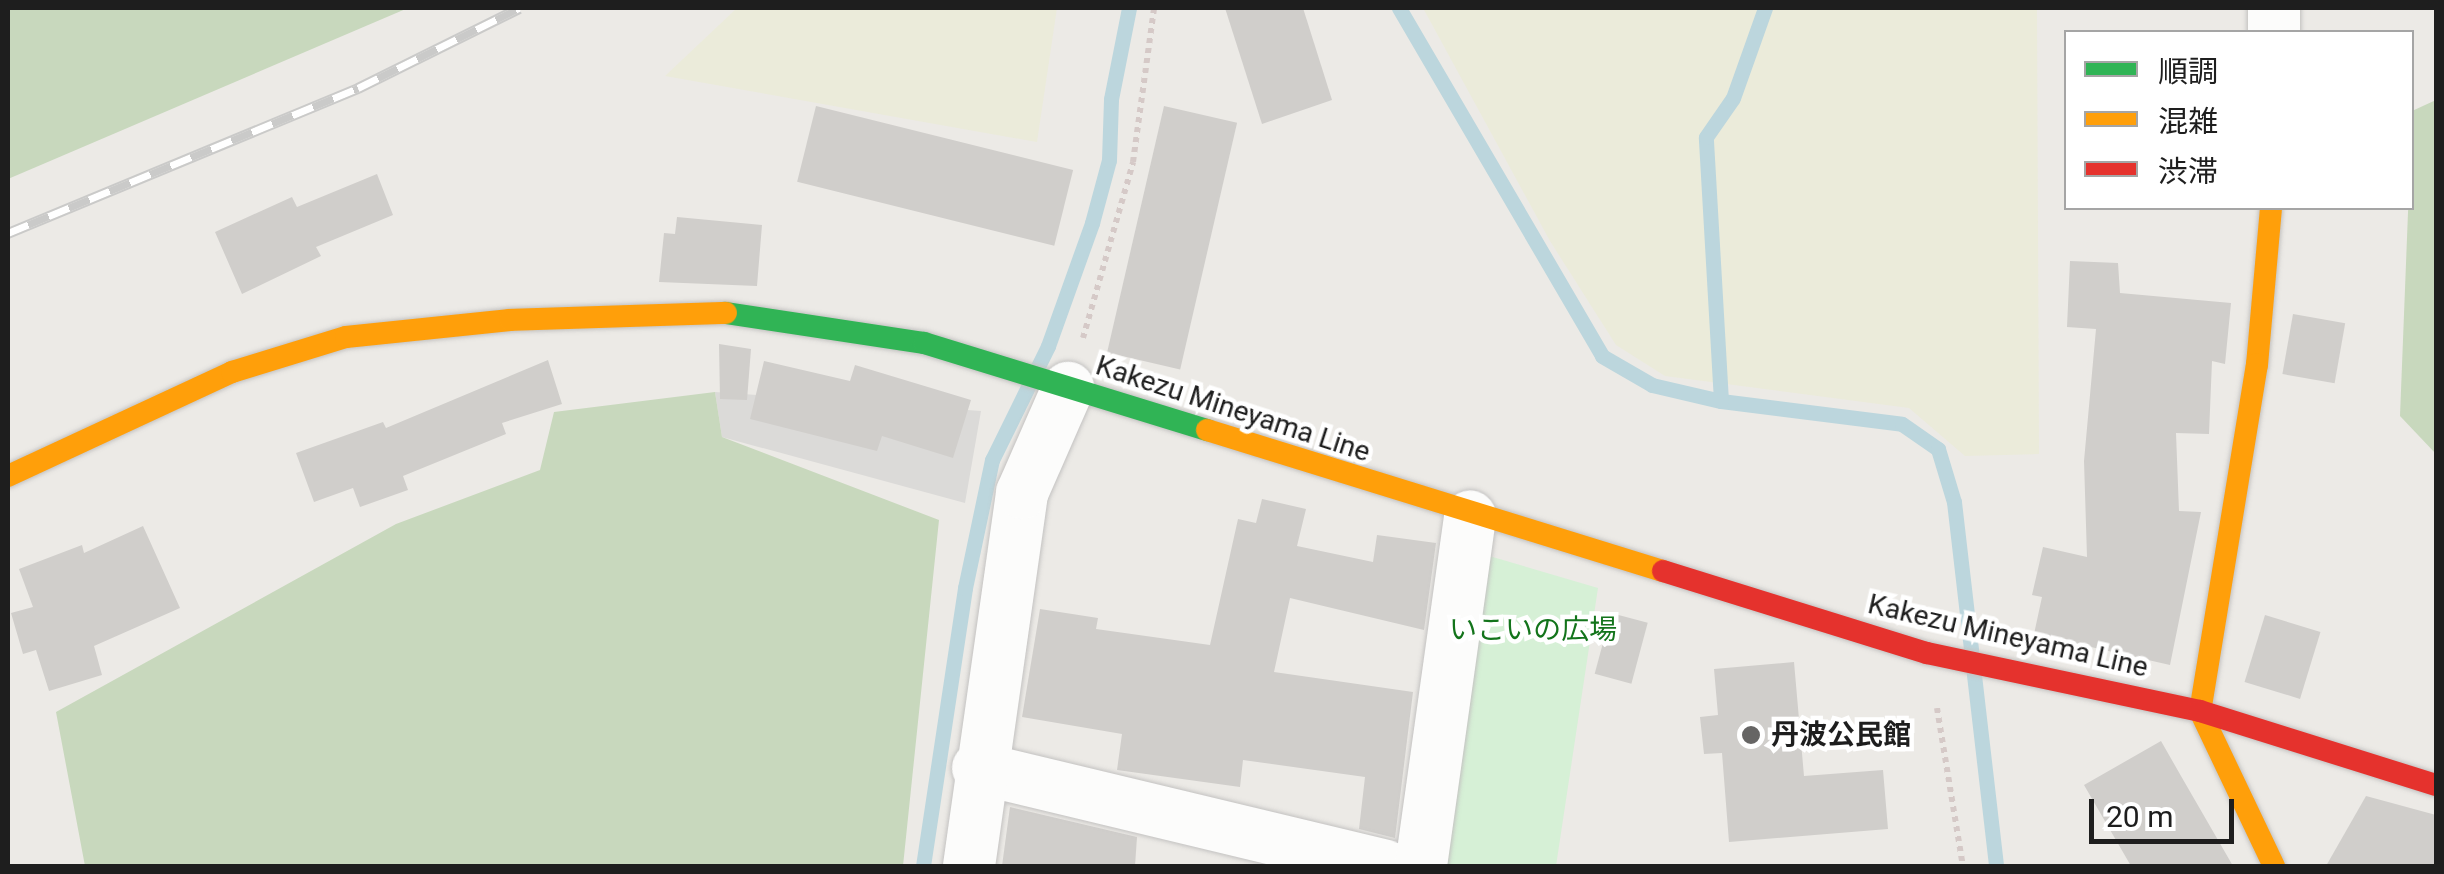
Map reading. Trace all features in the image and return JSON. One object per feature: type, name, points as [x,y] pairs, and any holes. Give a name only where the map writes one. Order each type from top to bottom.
[{"type":"main road","points":[[2271,210],[2256,364],[2200,711],[2274,866]]},
{"type":"main road","name":"Kakezu Mineyama Line","points":[[8,476],[232,372],[364,335],[510,320],[716,312],[924,343],[1470,516],[1928,653],[2200,711],[2436,784]]},
{"type":"street","points":[[969,866],[978,768],[1022,493],[1062,386]]},
{"type":"street","points":[[1421,866],[1470,516]]},
{"type":"street","points":[[978,768],[1385,866]]},
{"type":"path","points":[[1062,386],[1133,162],[1154,8]]},
{"type":"path","points":[[1928,653],[1962,866]]},
{"type":"shaded area","points":[[715,392],[981,411],[965,503],[722,437]]},
{"type":"green space","points":[[8,8],[408,8],[8,179]]},
{"type":"green space","points":[[737,8],[1057,8],[1037,142],[665,76]]},
{"type":"green space","points":[[1423,8],[2037,8],[2039,454],[1965,456],[1909,408],[1665,376],[1616,345],[1550,241]]},
{"type":"green space","points":[[2436,100],[2436,454],[2400,416],[2408,210],[2414,210],[2414,110]]},
{"type":"green space","points":[[715,392],[722,437],[939,520],[903,866],[85,866],[56,712],[396,524],[540,470],[554,412]]},
{"type":"green space","name":"いこいの広場","points":[[1486,555],[1598,588],[1556,866],[1445,866]]},
{"type":"building","points":[[1225,8],[1303,8],[1332,100],[1262,124]]},
{"type":"building","points":[[816,106],[1073,170],[1054,246],[797,182]]},
{"type":"building","points":[[1164,106],[1237,123],[1180,369],[1107,353]]},
{"type":"building","points":[[377,174],[393,215],[316,247],[321,256],[242,294],[215,232],[292,197],[297,207]]},
{"type":"building","points":[[677,217],[762,225],[757,286],[659,282],[664,233],[675,234]]},
{"type":"building","points":[[2070,261],[2118,263],[2120,293],[2231,303],[2225,364],[2212,361],[2209,434],[2176,433],[2179,511],[2201,512],[2170,665],[2034,634],[2042,597],[2032,595],[2043,547],[2087,557],[2084,461],[2096,329],[2067,327]]},
{"type":"building","points":[[2293,314],[2345,323],[2335,383],[2282,374]]},
{"type":"building","points":[[719,344],[751,349],[747,400],[720,399]]},
{"type":"building","points":[[548,360],[562,404],[502,423],[506,434],[403,476],[408,490],[360,507],[353,488],[314,502],[296,453],[383,422],[386,428]]},
{"type":"building","points":[[764,361],[850,381],[855,365],[971,400],[953,458],[882,436],[877,451],[750,419]]},
{"type":"building","points":[[1262,499],[1306,509],[1297,546],[1373,562],[1377,535],[1436,543],[1424,630],[1290,598],[1274,672],[1413,692],[1395,838],[1359,829],[1365,777],[1243,760],[1240,787],[1117,770],[1122,734],[1022,717],[1040,609],[1098,618],[1096,629],[1210,645],[1238,519],[1256,523]]},
{"type":"building","points":[[143,526],[180,608],[94,646],[102,675],[49,691],[36,650],[23,654],[11,613],[33,607],[19,569],[82,545],[84,553]]},
{"type":"building","points":[[1611,613],[1648,623],[1631,684],[1595,674]]},
{"type":"building","points":[[2265,615],[2320,632],[2300,699],[2245,682]]},
{"type":"building","name":"丹波公民館","points":[[1794,662],[1804,776],[1883,770],[1888,829],[1729,842],[1722,753],[1704,754],[1700,717],[1718,715],[1714,669]]},
{"type":"building","points":[[2161,741],[2233,866],[2131,866],[2084,785]]},
{"type":"building","points":[[2366,796],[2436,815],[2436,866],[2326,866]]},
{"type":"building","points":[[1010,807],[1137,837],[1135,866],[1002,866]]},
{"type":"waterway","points":[[923,866],[965,588],[992,460],[1048,346],[1092,223],[1109,160],[1111,99],[1129,8]]},
{"type":"waterway","points":[[1399,8],[1602,356],[1652,385],[1721,401],[1902,424],[1938,449],[1954,502],[1996,866]]},
{"type":"waterway","points":[[1721,401],[1706,137],[1733,98],[1765,8]]},
{"type":"railway","points":[[8,233],[358,88],[519,8]]},
{"type":"traffic: fast","points":[[726,313],[924,343],[1207,430]]},
{"type":"traffic: slow","points":[[2271,210],[2257,364],[2200,711],[2274,866]]},
{"type":"traffic: slow","points":[[8,476],[232,372],[346,337],[510,320],[726,313]]},
{"type":"traffic: slow","points":[[1207,430],[1663,571]]},
{"type":"traffic: jam","points":[[1663,571],[1927,653],[2200,711],[2436,785]]},
{"type":"place","name":"丹波公民館","points":[[1751,735]]}]
